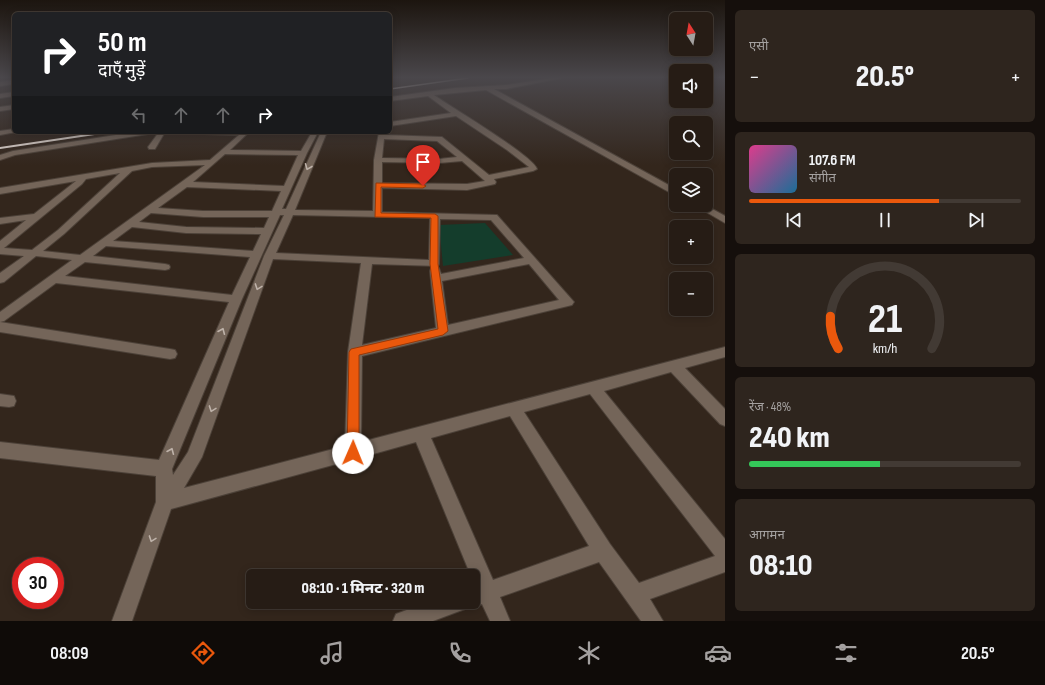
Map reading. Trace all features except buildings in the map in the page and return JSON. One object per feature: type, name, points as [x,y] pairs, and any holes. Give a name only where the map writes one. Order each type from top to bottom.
[{"type":"street","points":[[0,109],[12,107]]},
{"type":"street","points":[[447,107],[510,148],[532,166],[533,169],[487,178]]},
{"type":"street","points":[[524,107],[669,189]]},
{"type":"street","points":[[526,107],[669,183]]},
{"type":"street","points":[[392,124],[457,114]]},
{"type":"street","points":[[0,129],[12,127]]},
{"type":"street","points":[[0,132],[12,130]]},
{"type":"street","points":[[0,158],[13,153],[135,134]]},
{"type":"street","points":[[152,147],[161,134]]},
{"type":"street","points":[[0,318],[185,184],[244,134]]},
{"type":"street","points":[[165,502],[164,469],[236,299],[267,231],[277,213],[303,153],[314,134]]},
{"type":"street","points":[[122,621],[165,502],[194,457],[269,256],[290,212],[323,134]]},
{"type":"street","points":[[377,215],[378,160],[381,135],[439,139],[492,182],[468,186],[378,185]]},
{"type":"street","points":[[223,152],[303,153]]},
{"type":"street","points":[[378,160],[439,161],[463,159]]},
{"type":"street","points":[[0,191],[162,163],[212,162]]},
{"type":"street","points":[[0,279],[36,253],[61,232],[129,169]]},
{"type":"street","points":[[0,246],[39,216],[83,177]]},
{"type":"street","points":[[185,184],[287,189]]},
{"type":"street","points":[[713,207],[725,213]]},
{"type":"street","points":[[149,210],[203,214],[290,212],[494,217],[568,302],[354,352]]},
{"type":"street","points":[[711,212],[725,220]]},
{"type":"street","points":[[0,221],[39,216]]},
{"type":"street","points":[[435,216],[434,264],[443,331]]},
{"type":"street","points":[[129,224],[186,230],[267,231]]},
{"type":"street","points":[[104,243],[257,254]]},
{"type":"street","points":[[0,251],[36,253],[165,268]]},
{"type":"street","points":[[269,256],[434,264]]},
{"type":"street","points":[[353,453],[354,352],[366,260]]},
{"type":"street","points":[[436,279],[532,260]]},
{"type":"street","points":[[54,279],[236,299]]},
{"type":"street","points":[[0,327],[170,354]]},
{"type":"street","points":[[165,502],[353,453],[725,352]]},
{"type":"street","points":[[674,366],[725,419]]},
{"type":"street","points":[[594,388],[725,554]]},
{"type":"street","points":[[514,409],[603,551],[653,621]]},
{"type":"street","points":[[421,434],[471,569]]},
{"type":"street","points":[[0,450],[164,469]]},
{"type":"street","points":[[500,621],[480,594],[603,551]]},
{"type":"street","points":[[635,594],[725,562]]},
{"type":"street","points":[[403,621],[438,609]]},
{"type":"green space","points":[[485,223],[513,255],[443,266],[439,225]]},
{"type":"railway","points":[[0,148],[94,134]]},
{"type":"route","points":[[353,453],[354,352],[443,331],[434,264],[435,216],[377,215],[378,185],[423,186]]}]
